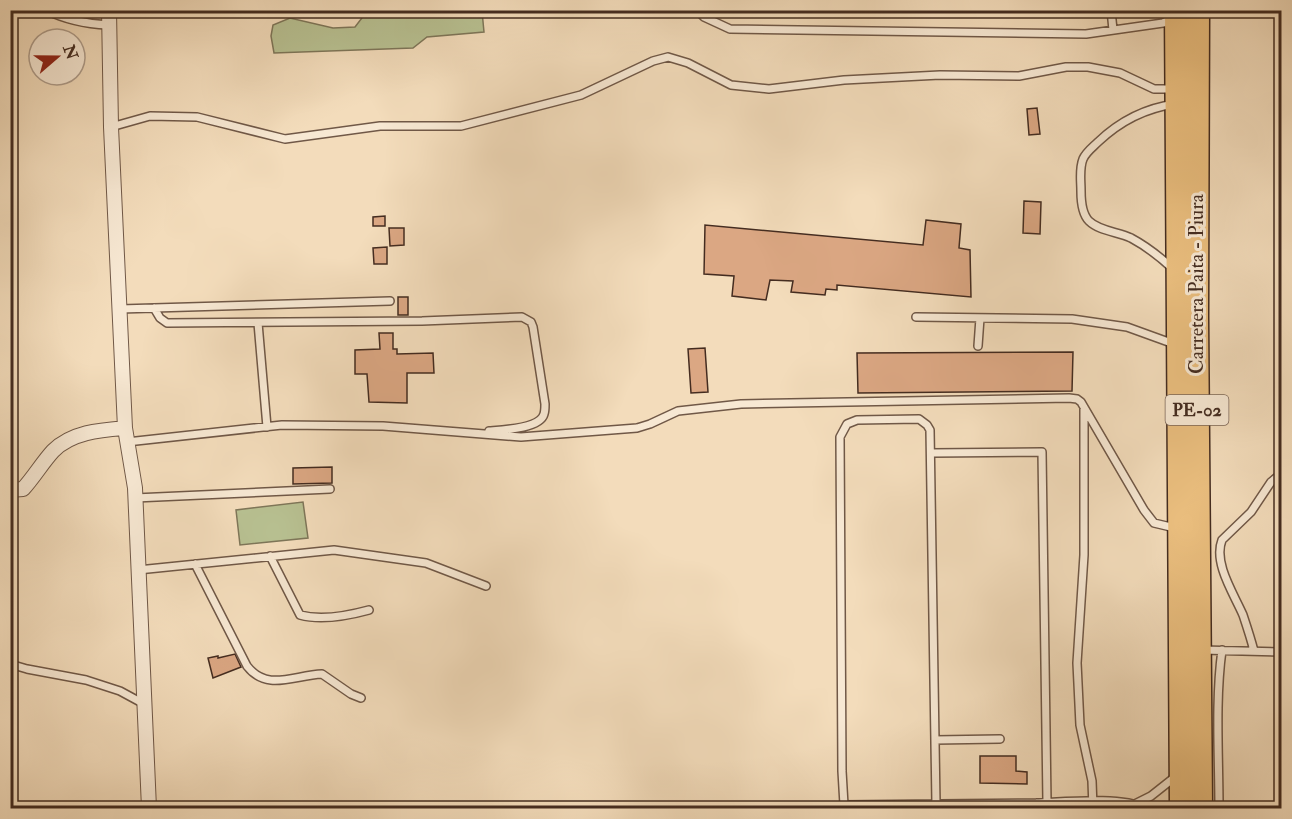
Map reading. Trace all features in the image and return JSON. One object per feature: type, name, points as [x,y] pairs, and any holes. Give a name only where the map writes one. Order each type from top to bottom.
[{"type":"highway","name":"Carretera Paita - Piura","points":[[1182,808],[1177,96],[1183,12]]},
{"type":"highway","name":"Carretera Paita - Piura","points":[[1183,12],[1210,650],[1200,808]]},
{"type":"street","points":[[109,10],[111,127],[119,309],[126,435],[135,498],[149,808]]},
{"type":"street","points":[[10,490],[23,489],[54,450],[73,438],[92,431],[126,435]]},
{"type":"lane","points":[[46,10],[57,16],[91,24],[108,25]]},
{"type":"lane","points":[[697,10],[714,22],[730,29],[1086,34],[1163,23],[1183,12]]},
{"type":"lane","points":[[1111,10],[1113,30]]},
{"type":"lane","points":[[111,127],[150,116],[197,117],[285,139],[380,126],[461,126],[580,95],[653,61],[668,57],[688,63],[731,85],[769,89],[844,80],[940,75],[1019,76],[1066,67],[1088,67],[1120,73],[1154,89],[1177,96]]},
{"type":"lane","points":[[1177,96],[1123,122],[1084,156],[1080,167],[1081,198],[1084,213],[1089,221],[1098,227],[1131,238],[1150,250],[1179,275]]},
{"type":"lane","points":[[119,309],[390,301]]},
{"type":"lane","points":[[154,308],[160,318],[167,323],[422,321],[522,317],[527,319],[533,327],[545,404],[544,415],[540,421],[520,428],[468,432]]},
{"type":"lane","points":[[916,317],[1072,319],[1127,327],[1179,345]]},
{"type":"lane","points":[[978,346],[980,318]]},
{"type":"lane","points":[[258,323],[267,427]]},
{"type":"lane","points":[[126,435],[282,425],[383,426],[521,436],[637,428],[678,411],[741,404],[1069,398],[1077,399],[1084,406],[1144,510],[1154,523],[1181,529]]},
{"type":"lane","points":[[1084,406],[1084,555],[1077,663],[1080,725],[1092,781],[1093,805]]},
{"type":"lane","points":[[936,804],[930,430],[927,424],[919,418],[856,420],[847,424],[842,431],[842,771],[844,805],[1004,806],[1047,802],[1093,805],[1135,804],[1145,808]]},
{"type":"lane","points":[[932,453],[1042,452],[1047,802]]},
{"type":"lane","points":[[1254,651],[1244,618],[1223,569],[1220,546],[1222,540],[1251,512],[1271,482],[1281,474]]},
{"type":"lane","points":[[135,498],[330,489]]},
{"type":"lane","points":[[137,570],[334,550],[426,563],[486,586]]},
{"type":"lane","points":[[270,556],[300,615],[314,619],[369,610]]},
{"type":"lane","points":[[195,564],[247,666],[254,675],[274,681],[321,674],[361,698]]},
{"type":"lane","points":[[1219,808],[1217,684],[1210,650],[1281,652]]},
{"type":"lane","points":[[10,664],[86,680],[120,691],[144,704]]},
{"type":"lane","points":[[935,740],[1000,739]]},
{"type":"lane","points":[[1135,804],[1151,796],[1182,771]]},
{"type":"green space","points":[[368,10],[482,11],[484,32],[427,37],[413,48],[274,53],[271,36],[273,25],[290,18],[333,28],[355,27]]},
{"type":"green space","points":[[303,502],[308,538],[240,545],[236,510]]},
{"type":"building","points":[[1037,108],[1040,134],[1029,135],[1027,109]]},
{"type":"building","points":[[1024,201],[1041,202],[1040,234],[1023,233]]},
{"type":"building","points":[[385,216],[385,226],[373,226],[373,217]]},
{"type":"building","points":[[926,220],[961,224],[959,248],[970,250],[971,297],[837,285],[837,290],[826,289],[825,295],[791,292],[793,281],[770,280],[766,300],[732,296],[734,276],[704,274],[705,225],[923,245]]},
{"type":"building","points":[[389,228],[404,228],[404,245],[390,246]]},
{"type":"building","points":[[387,247],[387,264],[374,264],[373,248]]},
{"type":"building","points":[[398,297],[408,297],[408,315],[398,315]]},
{"type":"building","points":[[379,333],[393,333],[393,349],[397,349],[397,354],[433,353],[434,373],[407,373],[407,403],[369,402],[367,374],[355,374],[355,350],[380,349]]},
{"type":"building","points":[[705,348],[708,392],[691,393],[688,349]]},
{"type":"building","points":[[1073,352],[1072,391],[858,393],[857,353]]},
{"type":"building","points":[[332,467],[332,483],[293,484],[293,468]]},
{"type":"building","points":[[235,654],[241,667],[213,678],[208,658]]},
{"type":"building","points":[[980,756],[1016,756],[1016,771],[1027,772],[1027,784],[980,783]]}]
